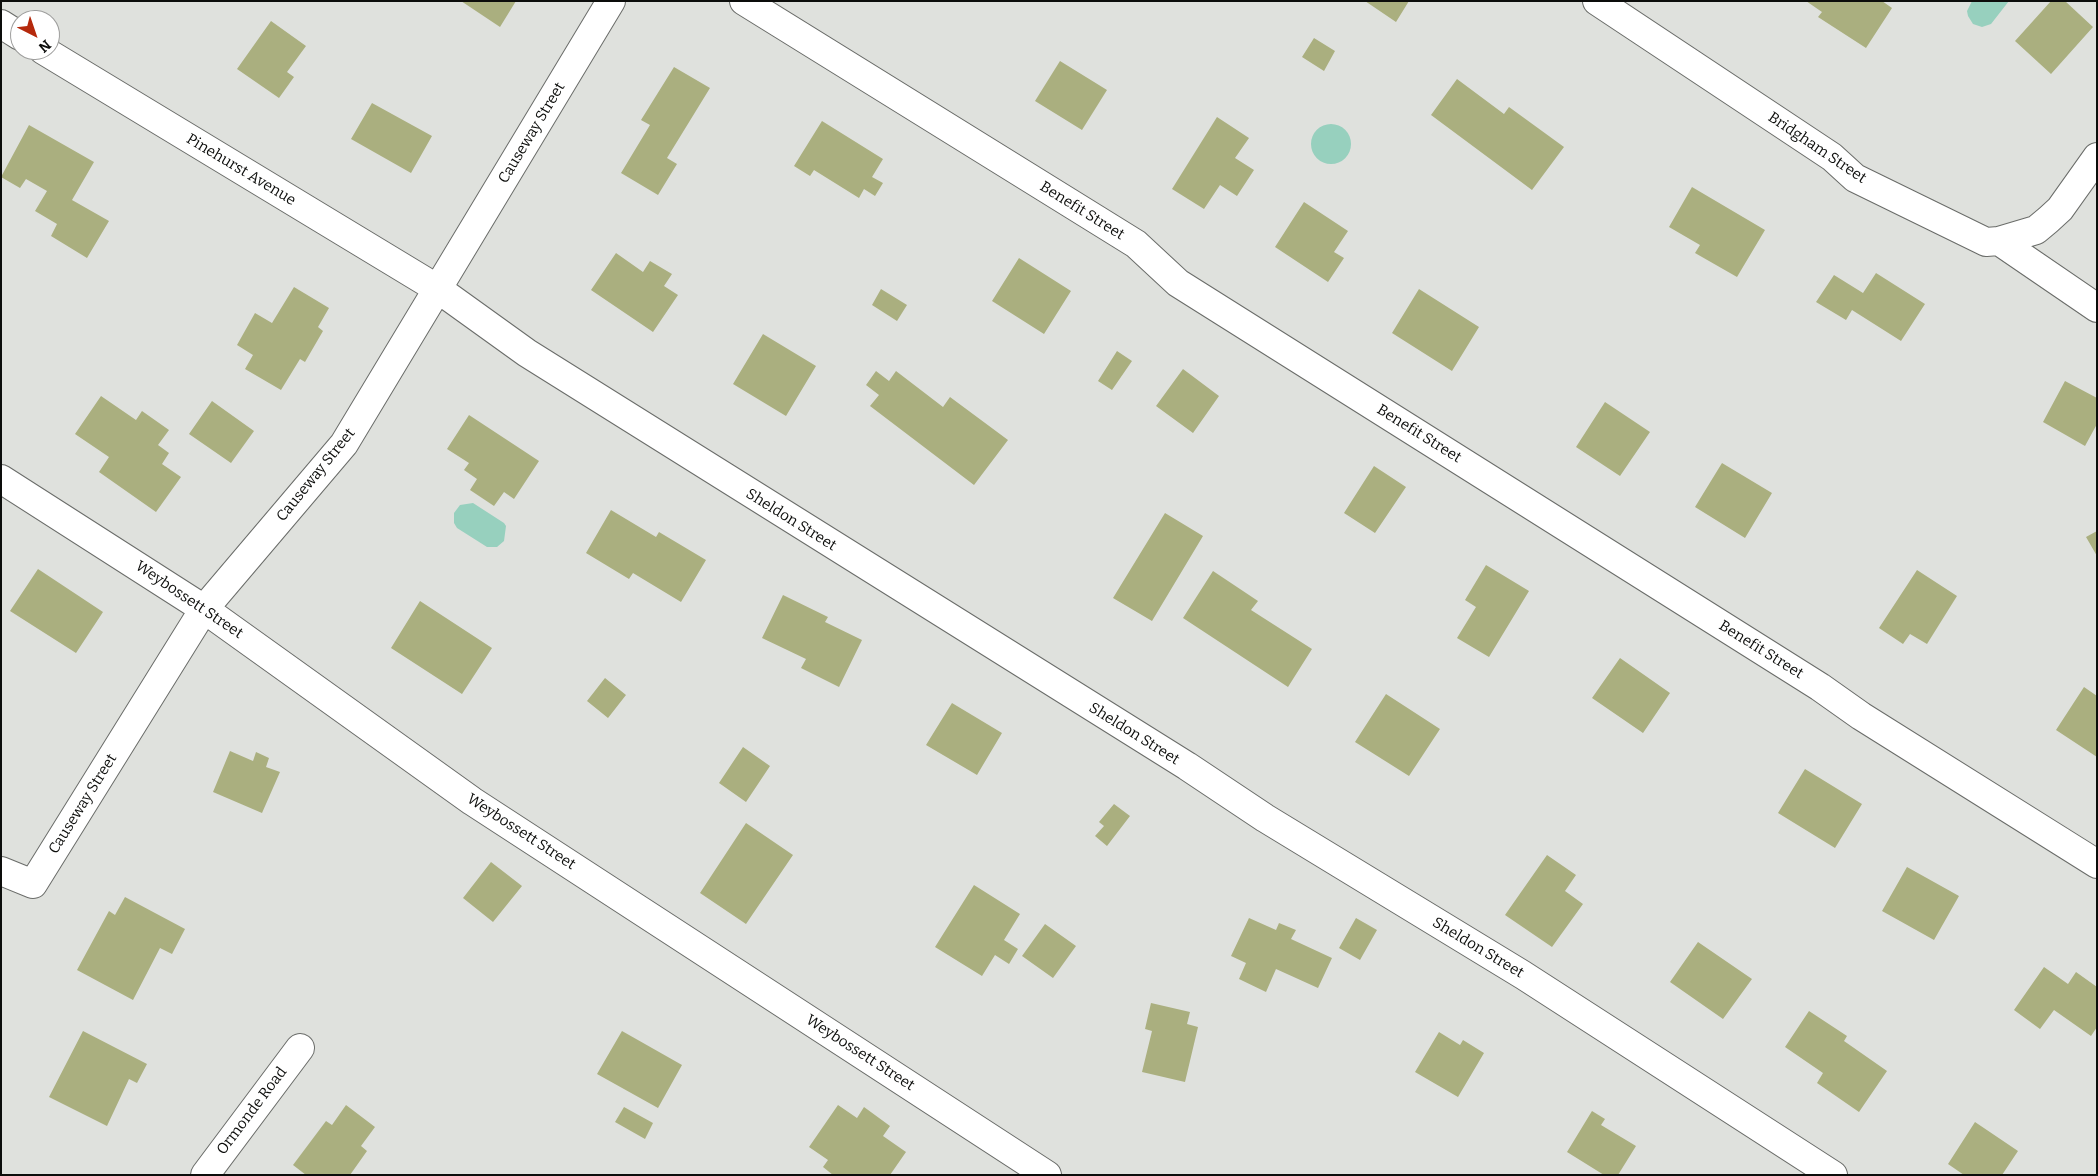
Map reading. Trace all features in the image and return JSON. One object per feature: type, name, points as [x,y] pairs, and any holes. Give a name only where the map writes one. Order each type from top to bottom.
[{"type":"street","name":"Causeway Street","points":[[1,872],[33,884],[204,609],[344,444],[611,1]]},
{"type":"street","name":"Benefit Street","points":[[744,1],[1136,244],[1178,283],[1820,687],[1861,716],[2097,864]]},
{"type":"street","name":"Bridgham Street","points":[[1597,1],[1832,157],[1855,178],[1986,242],[1999,241],[2097,308]]},
{"type":"street","name":"Pinehurst Avenue","points":[[59,60],[438,290]]},
{"type":"street","points":[[1999,241],[2036,230],[2060,209],[2097,157]]},
{"type":"street","name":"Sheldon Street","points":[[438,290],[527,353],[1187,766],[1265,818],[1523,975],[1833,1175]]},
{"type":"street","name":"Weybossett Street","points":[[1,480],[204,609],[472,801],[1047,1175]]},
{"type":"street","name":"Ormonde Road","points":[[205,1175],[300,1048]]},
{"type":"shaded area","points":[[1972,1],[2009,1],[1991,24],[1982,27],[1973,24],[1968,16],[1967,11]]},
{"type":"shaded area","points":[[1335,124],[1342,127],[1348,133],[1351,144],[1350,152],[1342,161],[1335,164],[1327,164],[1320,161],[1312,152],[1311,140],[1314,133],[1323,125]]},
{"type":"shaded area","points":[[473,503],[506,526],[504,541],[497,547],[487,547],[457,528],[454,523],[454,513],[460,505]]},
{"type":"building","points":[[461,1],[516,1],[500,27]]},
{"type":"building","points":[[1365,1],[1409,1],[1396,22]]},
{"type":"building","points":[[1806,1],[1882,1],[1892,8],[1866,48],[1818,17],[1822,12]]},
{"type":"building","points":[[2051,1],[2065,1],[2093,27],[2051,74],[2015,41]]},
{"type":"building","points":[[271,21],[306,46],[287,72],[294,77],[279,98],[237,69]]},
{"type":"building","points":[[1314,38],[1335,51],[1324,71],[1302,57]]},
{"type":"building","points":[[1060,61],[1107,90],[1082,130],[1035,101]]},
{"type":"building","points":[[674,67],[710,88],[667,158],[677,164],[658,195],[621,173],[650,125],[641,120]]},
{"type":"building","points":[[1457,79],[1504,114],[1509,107],[1564,147],[1532,190],[1431,115]]},
{"type":"building","points":[[372,103],[432,136],[411,173],[351,139]]},
{"type":"building","points":[[1217,117],[1249,138],[1235,158],[1254,170],[1237,196],[1220,185],[1204,209],[1172,189]]},
{"type":"building","points":[[822,121],[883,159],[872,177],[883,183],[875,196],[864,189],[859,198],[814,170],[810,176],[794,166]]},
{"type":"building","points":[[29,125],[94,162],[72,200],[109,221],[87,258],[51,236],[57,224],[35,211],[47,191],[26,179],[20,188],[1,177]]},
{"type":"building","points":[[1692,187],[1765,230],[1737,277],[1695,253],[1700,245],[1669,227]]},
{"type":"building","points":[[1304,202],[1348,231],[1334,252],[1344,258],[1328,282],[1275,247]]},
{"type":"building","points":[[616,253],[643,272],[650,261],[672,274],[664,286],[678,295],[653,332],[591,290]]},
{"type":"building","points":[[1019,258],[1071,291],[1044,334],[992,301]]},
{"type":"building","points":[[1876,273],[1925,304],[1901,341],[1852,310],[1846,320],[1816,302],[1834,275],[1863,293]]},
{"type":"building","points":[[294,287],[329,308],[318,327],[323,331],[305,362],[300,359],[281,390],[245,369],[253,355],[237,345],[255,313],[272,323]]},
{"type":"building","points":[[881,289],[907,305],[897,321],[872,305]]},
{"type":"building","points":[[1419,289],[1479,327],[1452,371],[1392,333]]},
{"type":"building","points":[[763,334],[816,366],[786,416],[733,384]]},
{"type":"building","points":[[1117,351],[1132,361],[1112,390],[1098,381]]},
{"type":"building","points":[[1183,369],[1219,396],[1193,433],[1156,406]]},
{"type":"building","points":[[876,371],[889,381],[896,371],[943,407],[950,397],[1008,440],[974,485],[870,406],[879,395],[866,385]]},
{"type":"building","points":[[2065,381],[2097,398],[2097,424],[2085,446],[2043,422]]},
{"type":"building","points":[[101,396],[136,420],[142,411],[169,430],[158,445],[169,453],[162,464],[181,477],[156,512],[99,472],[109,457],[75,434]]},
{"type":"building","points":[[212,401],[254,431],[231,463],[189,434]]},
{"type":"building","points":[[1605,402],[1650,432],[1620,476],[1576,447]]},
{"type":"building","points":[[469,415],[539,461],[514,499],[504,492],[494,506],[470,490],[477,479],[464,470],[469,463],[447,449]]},
{"type":"building","points":[[1722,463],[1772,493],[1745,538],[1695,507]]},
{"type":"building","points":[[1374,466],[1406,487],[1375,533],[1344,513]]},
{"type":"building","points":[[611,510],[656,537],[659,532],[706,560],[681,602],[633,573],[629,579],[586,553]]},
{"type":"building","points":[[1165,513],[1203,536],[1152,621],[1113,598]]},
{"type":"building","points":[[2097,531],[2097,556],[2086,537]]},
{"type":"building","points":[[1486,565],[1529,591],[1489,657],[1457,638],[1476,607],[1465,600]]},
{"type":"building","points":[[38,569],[103,612],[76,653],[10,611]]},
{"type":"building","points":[[1917,570],[1957,596],[1927,644],[1910,634],[1903,644],[1879,628]]},
{"type":"building","points":[[1213,571],[1258,601],[1251,610],[1312,649],[1288,687],[1183,618]]},
{"type":"building","points":[[783,595],[828,617],[825,622],[862,640],[839,687],[801,668],[806,659],[762,638]]},
{"type":"building","points":[[420,601],[492,648],[462,694],[391,648]]},
{"type":"building","points":[[1620,658],[1670,693],[1643,733],[1592,698]]},
{"type":"building","points":[[605,678],[626,695],[608,718],[587,701]]},
{"type":"building","points":[[2084,687],[2097,696],[2097,757],[2056,730]]},
{"type":"building","points":[[1386,694],[1440,729],[1409,776],[1355,742]]},
{"type":"building","points":[[952,703],[1002,733],[977,775],[926,745]]},
{"type":"building","points":[[743,747],[770,766],[746,802],[719,783]]},
{"type":"building","points":[[230,751],[253,761],[256,752],[269,758],[266,767],[280,772],[262,813],[213,792]]},
{"type":"building","points":[[1805,769],[1862,804],[1835,848],[1778,813]]},
{"type":"building","points":[[1114,804],[1130,816],[1107,846],[1095,836],[1104,826],[1099,822]]},
{"type":"building","points":[[746,823],[793,855],[746,924],[700,893]]},
{"type":"building","points":[[1547,855],[1576,875],[1565,891],[1583,904],[1552,947],[1505,915]]},
{"type":"building","points":[[491,862],[522,886],[493,922],[463,898]]},
{"type":"building","points":[[1907,867],[1959,896],[1934,940],[1882,911]]},
{"type":"building","points":[[974,885],[1020,914],[1004,940],[1018,949],[1009,964],[995,955],[982,976],[935,947]]},
{"type":"building","points":[[125,897],[185,929],[172,954],[160,948],[133,1000],[77,970],[109,911],[115,915]]},
{"type":"building","points":[[1249,918],[1276,930],[1279,923],[1296,930],[1291,939],[1332,958],[1318,988],[1276,969],[1266,992],[1239,979],[1246,963],[1231,956]]},
{"type":"building","points":[[1356,918],[1377,930],[1360,960],[1339,948]]},
{"type":"building","points":[[1045,924],[1076,946],[1053,978],[1022,956]]},
{"type":"building","points":[[1698,942],[1752,979],[1723,1019],[1670,982]]},
{"type":"building","points":[[2044,967],[2068,984],[2076,972],[2097,987],[2097,1027],[2091,1036],[2054,1010],[2040,1029],[2014,1010]]},
{"type":"building","points":[[1151,1003],[1190,1012],[1187,1024],[1198,1027],[1185,1082],[1142,1072],[1152,1031],[1145,1029]]},
{"type":"building","points":[[1809,1011],[1847,1036],[1844,1041],[1887,1071],[1859,1112],[1817,1083],[1823,1073],[1785,1047]]},
{"type":"building","points":[[83,1031],[147,1064],[137,1083],[129,1079],[107,1126],[49,1097]]},
{"type":"building","points":[[622,1031],[682,1065],[658,1108],[597,1074]]},
{"type":"building","points":[[1439,1032],[1460,1045],[1463,1040],[1484,1053],[1458,1097],[1415,1072]]},
{"type":"building","points":[[346,1105],[375,1127],[361,1146],[367,1151],[350,1175],[306,1175],[293,1165],[326,1121],[332,1125]]},
{"type":"building","points":[[838,1105],[857,1118],[864,1107],[890,1126],[883,1136],[906,1152],[890,1175],[833,1175],[823,1167],[828,1160],[809,1147]]},
{"type":"building","points":[[624,1107],[653,1123],[645,1139],[615,1122]]},
{"type":"building","points":[[1592,1111],[1605,1119],[1601,1125],[1636,1146],[1618,1175],[1604,1175],[1567,1152]]},
{"type":"building","points":[[1975,1122],[2018,1151],[2002,1175],[1964,1175],[1948,1164]]}]
